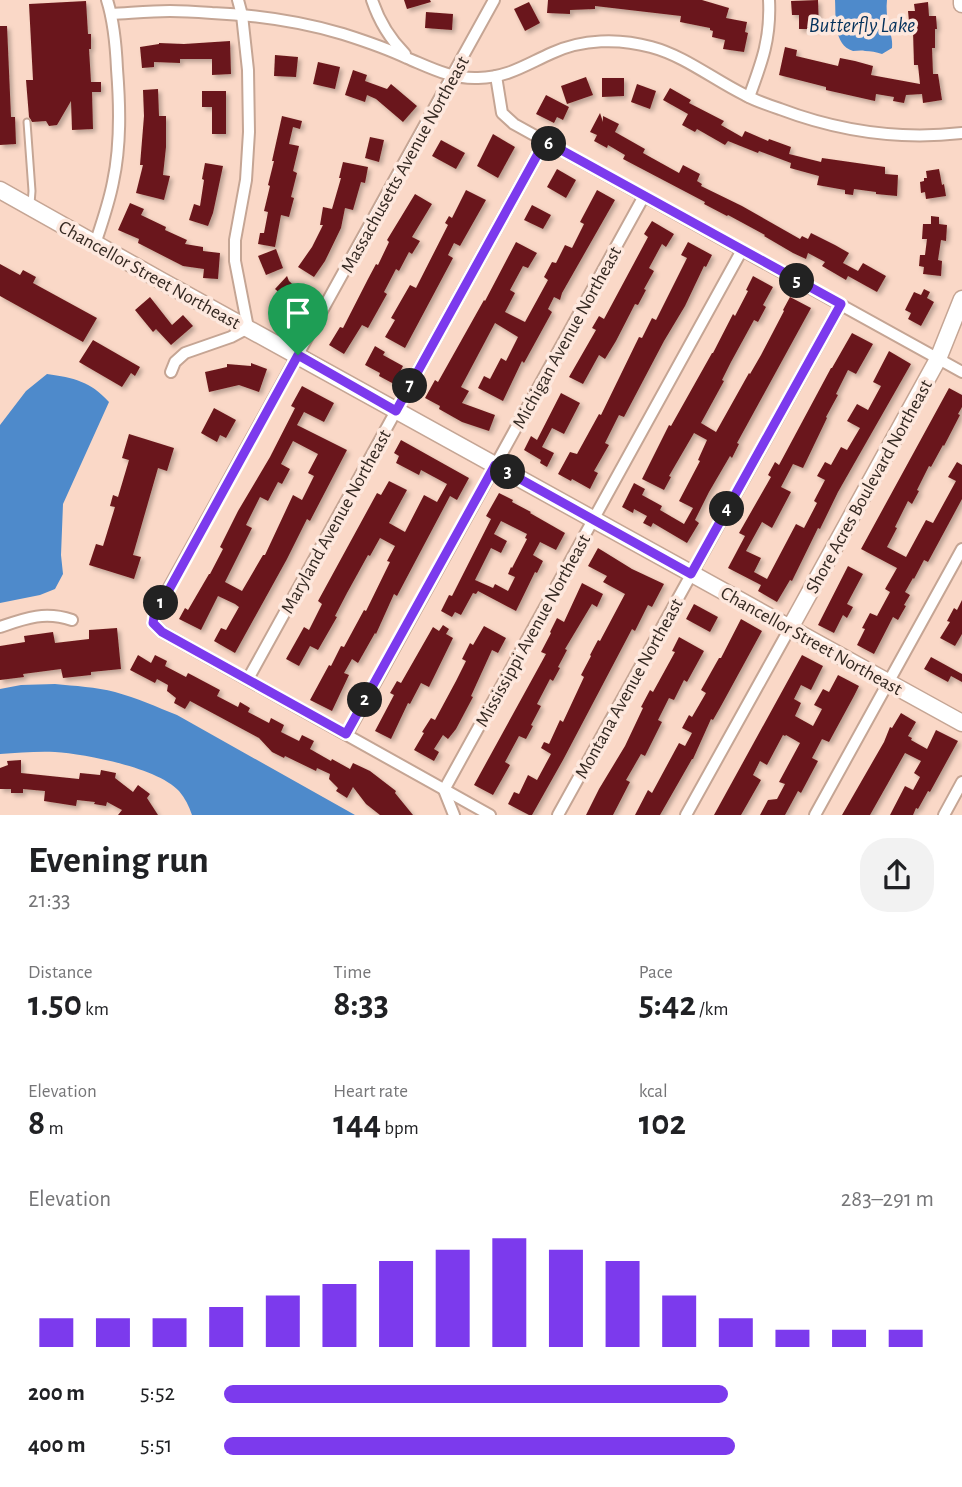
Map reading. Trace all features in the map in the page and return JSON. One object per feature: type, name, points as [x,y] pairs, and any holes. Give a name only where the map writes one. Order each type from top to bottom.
[{"type":"street","points":[[95,244],[109,201],[118,152],[119,89],[107,0]]},
{"type":"street","points":[[171,372],[175,362],[185,353],[248,328],[235,261],[246,180],[249,132],[248,70],[238,0]]},
{"type":"street","points":[[372,0],[377,16],[387,32],[409,58]]},
{"type":"street","name":"Massachusetts Avenue Northeast","points":[[248,679],[162,632],[153,623],[156,611],[494,0]]},
{"type":"street","points":[[750,97],[768,41],[769,0]]},
{"type":"street","points":[[111,15],[171,11],[242,15],[312,25],[377,45],[452,76],[467,78],[496,76],[515,71],[569,47],[616,41],[669,53],[750,97],[839,127],[890,135],[962,133]]},
{"type":"street","points":[[496,76],[500,106],[506,118],[962,372]]},
{"type":"street","name":"Maryland Avenue Northeast","points":[[248,679],[545,141]]},
{"type":"street","name":"Chancellor Street Northeast","points":[[0,190],[962,723]]},
{"type":"street","name":"Michigan Avenue Northeast","points":[[346,734],[644,197]]},
{"type":"street","name":"Mississippi Avenue Northeast","points":[[444,790],[742,250]]},
{"type":"street","name":"Shore Acres Boulevard Northeast","points":[[686,815],[938,359],[962,299]]},
{"type":"street","name":"Montana Avenue Northeast","points":[[558,815],[841,304]]},
{"type":"street","points":[[815,815],[962,549]]},
{"type":"street","points":[[0,627],[39,615],[72,620]]},
{"type":"street","points":[[248,679],[490,815]]},
{"type":"street","points":[[944,815],[962,782]]},
{"type":"street","points":[[444,790],[454,815]]},
{"type":"lane","points":[[27,122],[32,197],[30,207]]},
{"type":"water","name":"Butterfly Lake","points":[[835,0],[887,0],[892,48],[882,54],[847,48],[837,29]]},
{"type":"water","points":[[47,374],[81,382],[95,389],[109,402],[63,504],[63,574],[55,589],[40,595],[0,603],[0,425],[26,391]]},
{"type":"water","points":[[55,684],[115,692],[177,715],[355,815],[192,815],[179,791],[155,775],[139,769],[68,753],[0,754],[0,689]]},
{"type":"building","points":[[404,0],[430,0],[431,2],[407,9]]},
{"type":"building","points":[[548,0],[702,0],[729,8],[726,18],[747,22],[744,52],[723,49],[725,40],[712,37],[713,31],[710,28],[680,22],[681,16],[595,6],[595,9],[570,10],[570,14],[547,13]]},
{"type":"building","points":[[818,0],[819,29],[799,29],[799,15],[792,15],[791,1]]},
{"type":"building","points":[[86,1],[88,34],[91,34],[91,82],[101,82],[101,92],[92,92],[93,129],[72,130],[71,101],[57,125],[49,126],[46,121],[32,122],[29,117],[26,80],[33,80],[29,4]]},
{"type":"building","points":[[529,2],[540,23],[525,31],[514,9]]},
{"type":"building","points":[[928,2],[929,16],[936,16],[935,48],[932,48],[933,74],[938,74],[942,100],[923,103],[922,94],[906,95],[904,103],[893,101],[894,97],[876,94],[875,101],[826,90],[826,87],[779,75],[785,47],[797,50],[796,56],[838,66],[840,58],[855,61],[873,66],[871,75],[920,84],[918,65],[914,65],[913,31],[910,32],[908,11],[915,11],[914,4]]},
{"type":"building","points":[[426,12],[453,14],[452,30],[425,28]]},
{"type":"building","points":[[0,26],[7,26],[11,117],[15,117],[16,144],[0,145]]},
{"type":"building","points":[[230,41],[231,74],[212,75],[212,59],[180,59],[180,63],[154,62],[154,67],[142,68],[140,47],[159,43]]},
{"type":"building","points":[[275,55],[298,57],[296,77],[274,76]]},
{"type":"building","points":[[318,62],[340,67],[335,89],[313,84]]},
{"type":"building","points":[[353,70],[367,75],[365,81],[387,89],[391,84],[417,106],[403,122],[376,99],[367,95],[365,102],[345,95]]},
{"type":"building","points":[[586,77],[593,95],[567,104],[561,86]]},
{"type":"building","points":[[602,78],[624,78],[624,96],[602,97]]},
{"type":"building","points":[[637,84],[656,91],[650,109],[631,102]]},
{"type":"building","points":[[670,88],[691,100],[689,103],[724,121],[721,125],[742,137],[745,131],[791,147],[789,154],[821,162],[822,158],[885,167],[885,174],[898,175],[897,196],[854,189],[853,195],[845,194],[845,190],[817,185],[819,176],[790,168],[791,163],[728,141],[725,145],[697,129],[695,132],[682,125],[688,114],[663,100]]},
{"type":"building","points":[[158,89],[159,116],[166,116],[163,175],[170,176],[164,200],[136,193],[143,165],[140,165],[143,90]]},
{"type":"building","points":[[202,91],[226,91],[226,134],[212,134],[212,107],[202,107]]},
{"type":"building","points":[[546,95],[569,107],[563,120],[557,117],[554,123],[536,114]]},
{"type":"building","points":[[600,113],[603,122],[603,116],[619,124],[615,132],[645,149],[643,153],[679,173],[683,165],[700,174],[697,181],[701,186],[800,239],[802,236],[808,239],[811,233],[835,245],[849,253],[843,263],[858,271],[863,263],[886,276],[877,292],[848,276],[846,280],[822,266],[825,262],[808,253],[806,259],[793,253],[765,235],[623,159],[625,155],[608,145],[607,148],[594,141],[597,135],[590,132]]},
{"type":"building","points":[[282,116],[302,121],[300,129],[293,127],[289,144],[299,146],[293,171],[297,173],[291,197],[294,198],[289,217],[281,215],[275,247],[258,244],[260,233],[264,233],[268,212],[264,211]]},
{"type":"building","points":[[493,134],[515,147],[498,178],[477,166]]},
{"type":"building","points":[[370,137],[384,140],[379,162],[365,158]]},
{"type":"building","points":[[441,140],[465,153],[456,169],[432,156]]},
{"type":"building","points":[[343,162],[368,167],[365,183],[361,182],[353,210],[345,208],[341,228],[314,277],[298,267],[323,225],[320,225],[323,207],[332,209]]},
{"type":"building","points":[[205,163],[223,166],[208,226],[189,220],[194,204],[200,206]]},
{"type":"building","points":[[557,169],[576,180],[566,198],[547,187]]},
{"type":"building","points":[[939,169],[946,196],[926,199],[925,192],[921,193],[920,182],[927,178],[926,171]]},
{"type":"building","points":[[466,190],[486,200],[460,246],[454,243],[448,255],[453,258],[405,348],[385,337],[395,320],[391,318],[410,285],[416,288],[448,225],[445,223],[449,216],[452,218]]},
{"type":"building","points":[[597,190],[615,200],[560,300],[554,297],[548,309],[552,312],[524,363],[522,361],[503,401],[478,388],[484,376],[490,379],[501,358],[506,361],[518,337],[495,323],[461,387],[469,391],[462,403],[495,415],[489,431],[462,422],[439,409],[440,406],[425,398],[435,380],[438,382],[516,242],[537,253],[528,268],[523,266],[510,290],[515,293],[505,312],[525,322],[548,280],[544,277],[552,262],[556,263],[565,245],[572,248],[584,224],[580,222]]},
{"type":"building","points":[[415,194],[432,204],[412,237],[420,241],[412,254],[409,252],[399,271],[396,269],[384,292],[387,294],[368,328],[362,325],[344,354],[329,345],[340,327],[343,328],[376,264],[378,265],[389,242],[387,240]]},
{"type":"building","points":[[130,203],[144,209],[141,215],[187,240],[185,244],[203,247],[203,251],[220,253],[218,279],[203,278],[204,269],[183,266],[138,243],[139,239],[118,230]]},
{"type":"building","points":[[532,205],[551,215],[543,229],[524,220]]},
{"type":"building","points":[[931,216],[939,217],[939,224],[947,225],[946,241],[941,240],[938,260],[942,261],[941,276],[923,274],[924,267],[919,266],[920,255],[925,255],[927,239],[922,239],[923,224],[931,224]]},
{"type":"building","points":[[652,221],[674,234],[666,247],[662,244],[649,268],[654,271],[638,305],[635,304],[605,359],[599,355],[583,384],[569,377],[596,330],[592,328],[599,316],[604,319],[648,237],[644,234]]},
{"type":"building","points":[[688,242],[712,255],[624,417],[619,415],[605,443],[609,445],[594,471],[598,473],[590,489],[572,479],[571,481],[558,474],[570,452],[577,454],[599,414],[601,415],[639,337],[642,338],[652,318],[656,320],[687,258],[681,255]]},
{"type":"building","points":[[276,249],[283,268],[266,275],[258,256]]},
{"type":"building","points":[[0,264],[20,275],[23,270],[36,277],[33,283],[97,318],[83,342],[0,296]]},
{"type":"building","points":[[287,276],[304,295],[294,306],[275,289]]},
{"type":"building","points":[[753,276],[773,287],[763,305],[766,307],[758,322],[754,320],[701,423],[716,432],[761,355],[790,297],[811,308],[737,443],[739,444],[732,458],[730,456],[709,492],[695,520],[699,523],[687,543],[653,523],[651,527],[643,523],[647,516],[634,509],[633,513],[622,507],[634,483],[645,489],[642,495],[662,506],[660,510],[684,524],[693,508],[679,501],[700,461],[698,460],[707,440],[694,433],[664,490],[642,479],[669,425],[671,426],[733,314],[735,316]]},
{"type":"building","points":[[924,289],[930,292],[927,298],[934,302],[921,326],[908,319],[911,313],[905,310],[914,292],[921,295]]},
{"type":"building","points":[[150,297],[172,325],[183,315],[193,326],[171,345],[156,329],[153,332],[135,310]]},
{"type":"building","points":[[852,333],[873,344],[856,374],[848,370],[803,468],[793,464],[781,487],[791,492],[772,528],[762,522],[746,551],[761,558],[754,572],[767,579],[796,524],[804,528],[817,503],[814,501],[825,480],[817,476],[825,462],[831,465],[841,447],[847,450],[860,428],[847,421],[857,404],[868,410],[881,386],[873,382],[889,351],[911,364],[838,492],[820,529],[818,528],[792,581],[790,580],[777,602],[758,591],[761,585],[728,568],[745,536],[739,533],[771,477],[768,475],[775,462],[779,465]]},
{"type":"building","points":[[93,340],[140,367],[135,376],[131,373],[122,387],[79,362]]},
{"type":"building","points":[[375,346],[385,352],[383,355],[403,366],[394,384],[365,365]]},
{"type":"building","points":[[251,363],[267,369],[259,392],[239,385],[209,392],[205,372],[227,367],[227,364],[251,366]]},
{"type":"building","points":[[302,386],[334,403],[324,422],[304,412],[297,425],[347,450],[235,653],[214,641],[221,628],[226,630],[239,607],[235,604],[218,596],[201,630],[179,619],[185,608],[188,610],[210,574],[238,511],[295,408],[291,406]],"holes":[[[293,441],[318,454],[308,473],[314,476],[302,500],[293,495],[265,555],[242,591],[225,582],[252,528],[246,525],[260,497],[268,501],[278,482],[282,484],[290,469],[281,464]]]},
{"type":"building","points":[[949,388],[962,395],[960,415],[944,446],[931,467],[929,466],[912,504],[908,501],[887,547],[906,557],[926,520],[933,523],[956,481],[948,477],[957,462],[962,465],[962,499],[928,562],[924,560],[905,592],[910,595],[904,605],[906,606],[898,620],[893,617],[874,654],[857,645],[870,613],[877,616],[890,592],[885,589],[897,568],[861,549]]},
{"type":"building","points":[[561,393],[580,403],[564,434],[552,428],[542,447],[554,453],[547,467],[524,450],[531,436],[537,440]]},
{"type":"building","points":[[214,408],[236,420],[226,438],[220,435],[217,442],[201,433]]},
{"type":"building","points":[[129,434],[174,448],[167,471],[158,468],[133,555],[141,557],[134,579],[89,565],[96,544],[103,546],[115,507],[110,506],[113,495],[118,497],[129,460],[122,458]]},
{"type":"building","points":[[401,440],[469,478],[457,500],[450,496],[358,663],[352,659],[344,673],[349,675],[332,711],[310,700],[329,665],[331,666],[341,646],[344,647],[364,610],[366,611],[395,546],[380,538],[370,556],[368,555],[318,650],[310,646],[299,666],[286,659],[304,627],[309,630],[322,604],[318,601],[377,493],[381,495],[389,481],[407,490],[389,523],[405,532],[424,495],[437,502],[447,484],[421,470],[419,475],[396,463],[399,456],[394,453]]},
{"type":"building","points":[[499,493],[565,533],[556,550],[540,542],[533,555],[543,561],[516,611],[478,591],[473,593],[461,615],[455,612],[452,617],[441,611],[449,595],[452,596],[491,519],[486,516]],"holes":[[[501,521],[527,534],[527,539],[508,574],[515,577],[508,591],[495,584],[493,588],[475,580],[491,548],[501,553],[507,541],[494,534]]]},
{"type":"building","points":[[598,548],[632,569],[664,584],[652,607],[648,605],[635,631],[632,629],[563,760],[532,815],[529,815],[508,804],[514,792],[519,794],[528,775],[537,780],[551,754],[541,748],[544,742],[549,744],[560,720],[563,722],[584,677],[581,675],[590,655],[625,594],[603,582],[607,576],[588,566]]},
{"type":"building","points":[[848,566],[863,574],[847,604],[853,607],[847,618],[843,615],[834,633],[818,625]]},
{"type":"building","points":[[582,583],[603,594],[597,607],[592,604],[565,649],[567,650],[558,667],[560,668],[553,681],[550,679],[537,704],[541,706],[531,725],[533,726],[526,739],[519,736],[505,762],[510,765],[493,795],[474,785],[546,654],[541,652],[557,618],[564,622]]},
{"type":"building","points":[[962,600],[962,634],[955,646],[940,638],[950,622],[947,621],[954,608],[957,610]]},
{"type":"building","points":[[694,604],[718,617],[710,632],[686,619]]},
{"type":"building","points":[[741,619],[762,631],[713,720],[711,719],[693,759],[660,815],[635,815],[648,790],[652,793],[679,743],[685,746],[692,733],[682,728],[706,693],[701,690]]},
{"type":"building","points":[[443,625],[449,629],[446,634],[453,638],[429,687],[421,683],[391,739],[375,731],[394,695],[390,693],[397,681],[401,683],[433,627],[439,631]]},
{"type":"building","points":[[484,626],[506,638],[498,653],[492,650],[471,696],[473,697],[456,729],[448,739],[443,735],[434,749],[439,752],[434,761],[414,750],[424,733],[422,732],[431,718],[435,720],[456,681],[466,661],[462,659],[470,643],[473,645]]},
{"type":"building","points":[[117,628],[121,669],[63,678],[61,669],[0,680],[0,646],[25,642],[24,636],[53,632],[55,643],[89,639],[89,630]]},
{"type":"building","points":[[679,637],[704,651],[674,700],[669,698],[658,720],[662,722],[645,756],[641,754],[626,780],[630,782],[613,815],[586,815],[625,746],[650,690],[653,692],[675,652],[672,651]]},
{"type":"building","points":[[138,655],[151,663],[155,655],[167,661],[165,666],[186,677],[188,673],[220,690],[217,696],[238,707],[240,702],[250,708],[248,712],[269,723],[271,718],[284,725],[281,732],[299,741],[302,735],[314,741],[310,749],[331,761],[332,759],[350,769],[353,763],[370,771],[396,791],[413,815],[380,815],[366,804],[353,787],[347,798],[336,791],[338,788],[329,779],[330,774],[317,768],[316,771],[272,752],[259,738],[190,701],[185,709],[174,703],[176,698],[167,691],[168,685],[157,679],[155,683],[130,670]]},
{"type":"building","points":[[802,655],[823,666],[811,690],[801,685],[794,699],[801,703],[795,716],[813,726],[822,709],[814,705],[823,689],[829,692],[838,675],[859,686],[829,742],[822,739],[812,758],[818,761],[801,793],[798,791],[785,815],[760,815],[768,800],[777,799],[785,784],[779,782],[800,743],[783,735],[767,765],[760,761],[753,775],[761,780],[741,815],[714,815]]},
{"type":"building","points":[[931,657],[962,674],[962,682],[951,676],[948,682],[924,669]]},
{"type":"building","points":[[901,713],[916,722],[908,736],[927,749],[936,730],[958,741],[930,792],[928,791],[913,815],[890,815],[905,786],[913,790],[920,777],[914,773],[921,761],[905,753],[870,815],[842,815],[890,727],[892,728]]},
{"type":"building","points":[[21,760],[21,773],[79,779],[80,773],[100,775],[101,770],[116,773],[115,778],[133,792],[138,785],[150,794],[147,798],[158,815],[118,815],[122,810],[107,802],[106,806],[77,800],[76,806],[44,801],[45,791],[23,789],[23,793],[11,793],[11,789],[0,789],[0,768],[8,765],[7,761]]},
{"type":"route","points":[[545,141],[841,304],[691,574],[495,465],[346,734],[162,632],[153,623],[156,611],[298,355],[396,411],[545,141]]}]
